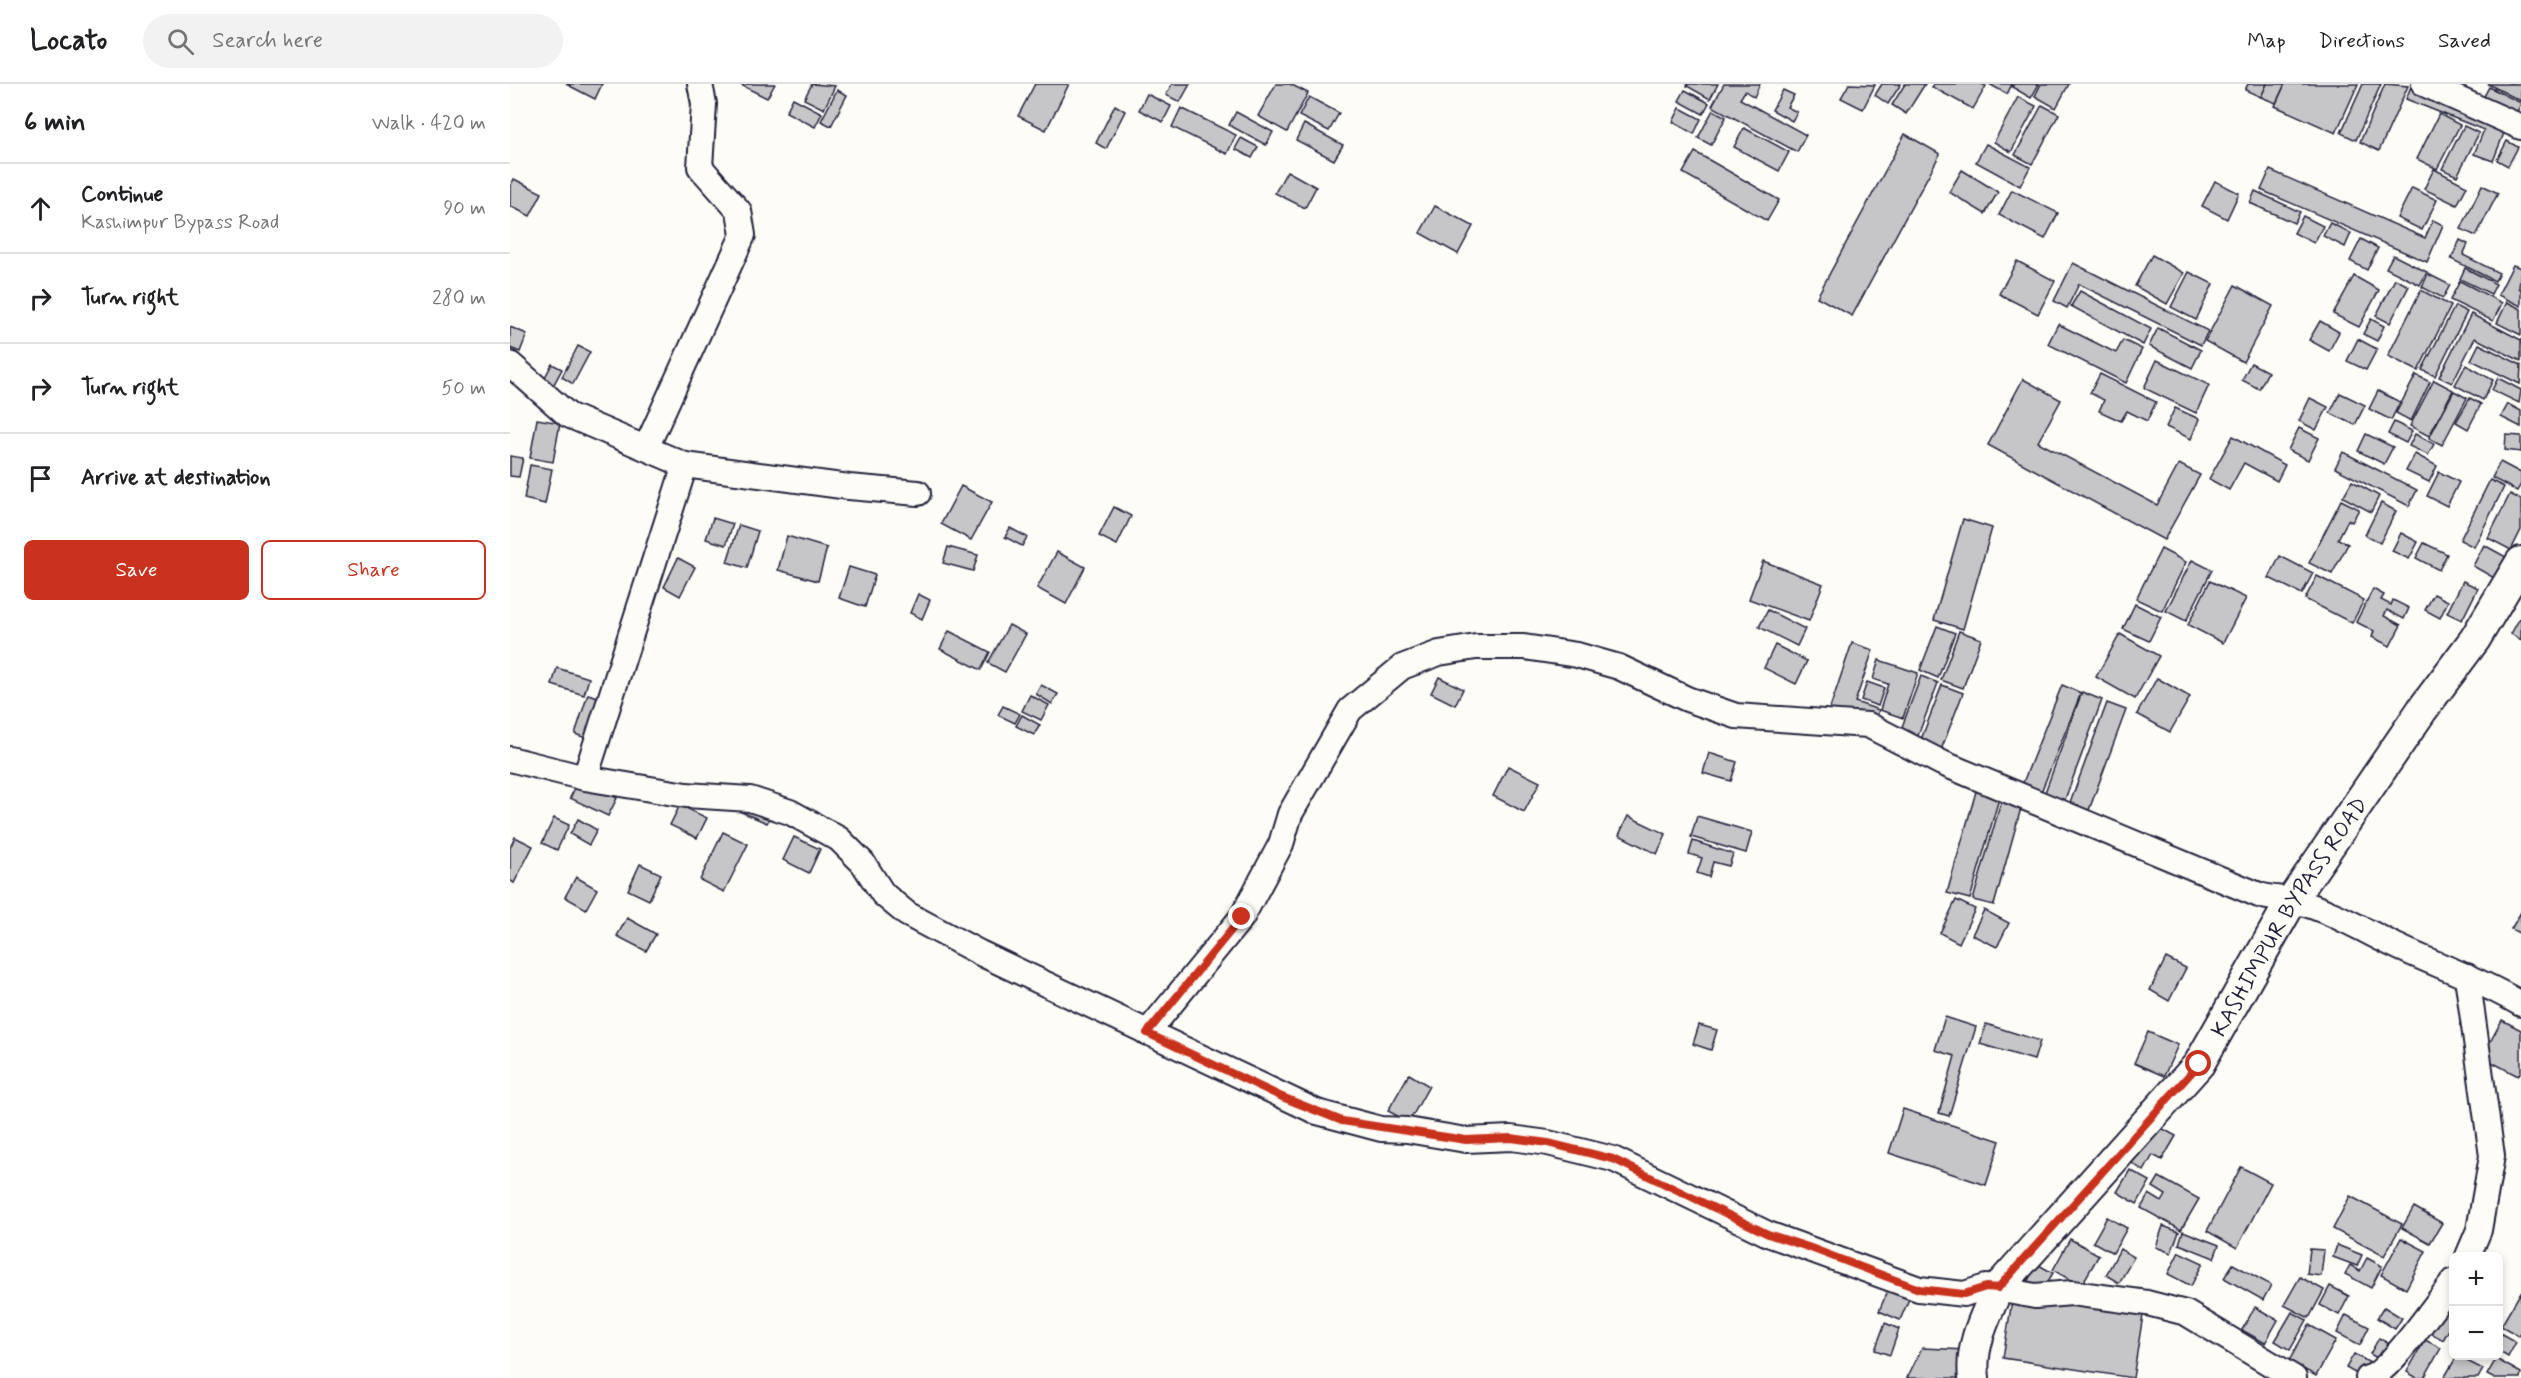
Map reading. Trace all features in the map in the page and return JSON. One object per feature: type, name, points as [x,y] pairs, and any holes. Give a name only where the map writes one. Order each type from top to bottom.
[{"type":"main road","name":"KASHIMPUR BYPASS ROAD","points":[[1974,1378],[1972,1361],[1979,1329],[1998,1288],[2199,1064],[2292,900],[2422,710],[2475,639],[2521,562]]},
{"type":"street","points":[[646,448],[743,236],[739,211],[700,167],[704,104],[700,84]]},
{"type":"street","points":[[2424,84],[2521,127]]},
{"type":"street","points":[[510,364],[568,415],[685,465],[849,487],[918,493]]},
{"type":"street","points":[[585,778],[685,465]]},
{"type":"street","points":[[1147,1033],[1242,917],[1281,844],[1290,814],[1350,710],[1402,667],[1439,652],[1476,647],[1524,647],[1577,655],[1619,667],[1687,699],[1736,716],[1868,725],[1942,763],[2259,895],[2274,900],[2292,900],[2492,986],[2521,1004]]},
{"type":"street","points":[[510,759],[585,778],[686,795],[750,799],[790,812],[839,839],[863,863],[882,894],[907,914],[1147,1033],[1282,1097],[1342,1121],[1466,1140],[1511,1138],[1548,1143],[1613,1159],[1768,1234],[1919,1289],[1964,1294],[1986,1287],[2035,1296],[2072,1293],[2109,1297],[2186,1313],[2294,1378]]},
{"type":"street","points":[[2467,976],[2492,1156],[2479,1230],[2470,1252]]},
{"type":"street","points":[[2368,1378],[2374,1377],[2399,1352],[2449,1287]]},
{"type":"building","points":[[566,84],[602,84],[595,99]]},
{"type":"building","points":[[739,84],[775,84],[767,98]]},
{"type":"building","points":[[812,84],[835,86],[824,109],[804,99]]},
{"type":"building","points":[[1035,84],[1069,84],[1046,130],[1018,116]]},
{"type":"building","points":[[1172,84],[1190,84],[1180,102],[1166,95]]},
{"type":"building","points":[[1276,84],[1290,84],[1308,93],[1287,132],[1258,116]]},
{"type":"building","points":[[1688,84],[1718,84],[1710,99],[1687,86]]},
{"type":"building","points":[[1724,84],[1760,84],[1754,97],[1745,91],[1740,99],[1806,135],[1797,152],[1712,106]]},
{"type":"building","points":[[1849,84],[1875,85],[1863,109],[1841,98]]},
{"type":"building","points":[[1882,84],[1901,84],[1888,104],[1875,95]]},
{"type":"building","points":[[1905,84],[1925,84],[1906,114],[1892,105]]},
{"type":"building","points":[[1934,84],[1981,84],[1986,86],[1973,109],[1932,87]]},
{"type":"building","points":[[1989,84],[2012,84],[2007,94]]},
{"type":"building","points":[[2014,84],[2039,84],[2031,98],[2012,87]]},
{"type":"building","points":[[2041,84],[2069,84],[2056,108],[2035,96]]},
{"type":"building","points":[[2248,84],[2267,84],[2261,97],[2245,90]]},
{"type":"building","points":[[2267,84],[2285,84],[2276,103],[2261,97]]},
{"type":"building","points":[[2285,84],[2358,84],[2336,133],[2275,106]]},
{"type":"building","points":[[2363,84],[2381,84],[2356,140],[2341,133]]},
{"type":"building","points":[[2385,84],[2408,86],[2379,151],[2360,142]]},
{"type":"building","points":[[2412,84],[2508,123],[2493,161],[2474,154],[2484,130],[2406,99]]},
{"type":"building","points":[[2488,84],[2521,84],[2521,101]]},
{"type":"building","points":[[2489,87],[2521,103],[2514,119],[2481,102]]},
{"type":"building","points":[[837,90],[847,95],[831,126],[821,121]]},
{"type":"building","points":[[1685,90],[1709,103],[1703,114],[1679,101]]},
{"type":"building","points":[[1783,90],[1794,95],[1787,107],[1797,112],[1792,121],[1772,110]]},
{"type":"building","points":[[1147,94],[1171,106],[1163,122],[1139,110]]},
{"type":"building","points":[[1309,97],[1339,113],[1329,131],[1299,116]]},
{"type":"building","points":[[2018,97],[2036,106],[2011,152],[1994,142]]},
{"type":"building","points":[[793,98],[822,113],[815,127],[786,112]]},
{"type":"building","points":[[1115,105],[1125,111],[1106,149],[1096,143]]},
{"type":"building","points":[[2042,105],[2059,114],[2032,164],[2015,155]]},
{"type":"building","points":[[1181,108],[1236,135],[1227,154],[1172,127]]},
{"type":"building","points":[[1680,108],[1701,119],[1694,134],[1673,122]]},
{"type":"building","points":[[1713,110],[1726,117],[1711,145],[1698,138]]},
{"type":"building","points":[[1236,112],[1273,132],[1266,145],[1229,125]]},
{"type":"building","points":[[2439,114],[2460,125],[2437,169],[2417,159]]},
{"type":"building","points":[[1304,124],[1343,145],[1334,160],[1296,140]]},
{"type":"building","points":[[2464,126],[2479,133],[2457,176],[2442,169]]},
{"type":"building","points":[[1744,128],[1789,152],[1779,171],[1734,147]]},
{"type":"building","points":[[1905,134],[1940,154],[1852,316],[1817,297]]},
{"type":"building","points":[[1241,138],[1258,147],[1252,158],[1235,149]]},
{"type":"building","points":[[2507,141],[2518,147],[2508,166],[2497,160]]},
{"type":"building","points":[[1986,144],[2030,167],[2020,186],[1976,162]]},
{"type":"building","points":[[1695,152],[1779,200],[1767,221],[1683,173]]},
{"type":"building","points":[[2434,169],[2467,186],[2457,205],[2424,189]]},
{"type":"building","points":[[1962,170],[1998,192],[1985,214],[1949,192]]},
{"type":"building","points":[[2270,170],[2425,238],[2433,220],[2443,225],[2427,262],[2261,190]]},
{"type":"building","points":[[1287,171],[1316,187],[1305,208],[1275,193]]},
{"type":"building","points":[[514,179],[542,193],[530,216],[510,206],[510,187]]},
{"type":"building","points":[[2215,181],[2239,193],[2227,219],[2202,206]]},
{"type":"building","points":[[2482,185],[2498,193],[2476,236],[2461,229]]},
{"type":"building","points":[[2412,188],[2437,200],[2422,230],[2397,218]]},
{"type":"building","points":[[2012,190],[2058,213],[2045,239],[1999,215]]},
{"type":"building","points":[[2255,191],[2300,212],[2294,223],[2250,203]]},
{"type":"building","points":[[1435,206],[1473,226],[1458,254],[1420,233]]},
{"type":"building","points":[[2303,216],[2323,226],[2314,243],[2294,233]]},
{"type":"building","points":[[2330,223],[2351,233],[2345,247],[2323,236]]},
{"type":"building","points":[[2361,239],[2378,248],[2367,270],[2350,261]]},
{"type":"building","points":[[2460,240],[2468,244],[2463,255],[2499,273],[2495,281],[2451,259]]},
{"type":"building","points":[[2152,255],[2184,273],[2167,304],[2135,286]]},
{"type":"building","points":[[2393,255],[2427,272],[2420,285],[2386,268]]},
{"type":"building","points":[[2017,261],[2055,281],[2038,314],[1999,294]]},
{"type":"building","points":[[2073,263],[2208,331],[2201,345],[2079,284],[2067,308],[2054,301]]},
{"type":"building","points":[[2513,265],[2521,268],[2519,288],[2521,289],[2521,306],[2498,295]]},
{"type":"building","points":[[2465,268],[2496,284],[2491,294],[2460,279]]},
{"type":"building","points":[[2189,272],[2213,284],[2196,320],[2171,307]]},
{"type":"building","points":[[2428,274],[2450,285],[2443,298],[2422,287]]},
{"type":"building","points":[[2354,276],[2379,290],[2359,327],[2333,314]]},
{"type":"building","points":[[2395,279],[2409,286],[2390,323],[2376,316]]},
{"type":"building","points":[[2460,281],[2502,303],[2493,321],[2450,300]]},
{"type":"building","points":[[2235,285],[2273,306],[2243,362],[2205,341]]},
{"type":"building","points":[[2421,290],[2451,306],[2418,371],[2388,356]]},
{"type":"building","points":[[2080,291],[2151,329],[2143,345],[2071,306]]},
{"type":"building","points":[[2507,302],[2521,309],[2521,335],[2497,323]]},
{"type":"building","points":[[2455,306],[2467,312],[2435,376],[2422,370]]},
{"type":"building","points":[[2471,314],[2521,340],[2521,361],[2475,338],[2452,383],[2439,377]]},
{"type":"building","points":[[2371,319],[2384,326],[2377,341],[2363,334]]},
{"type":"building","points":[[2320,321],[2339,332],[2329,351],[2309,340]]},
{"type":"building","points":[[2058,324],[2116,353],[2123,340],[2142,349],[2126,383],[2048,344]]},
{"type":"building","points":[[510,327],[527,334],[520,352],[510,348]]},
{"type":"building","points":[[2158,328],[2201,350],[2192,368],[2149,346]]},
{"type":"building","points":[[2358,339],[2377,349],[2366,370],[2347,361]]},
{"type":"building","points":[[2479,344],[2521,365],[2520,384],[2471,360]]},
{"type":"building","points":[[578,346],[590,352],[573,384],[562,377]]},
{"type":"building","points":[[2157,360],[2209,385],[2196,413],[2144,388]]},
{"type":"building","points":[[2251,363],[2268,372],[2259,389],[2242,380]]},
{"type":"building","points":[[552,364],[562,369],[553,386],[543,381]]},
{"type":"building","points":[[2466,365],[2493,380],[2483,400],[2455,385]]},
{"type":"building","points":[[2100,374],[2156,402],[2147,421],[2127,411],[2121,421],[2099,411],[2104,400],[2090,393]]},
{"type":"building","points":[[2416,375],[2430,382],[2411,421],[2396,413]]},
{"type":"building","points":[[2498,378],[2521,390],[2519,403],[2492,390]]},
{"type":"building","points":[[2023,379],[2061,400],[2038,442],[2157,505],[2179,464],[2200,475],[2164,540],[1988,445]]},
{"type":"building","points":[[2434,380],[2453,390],[2429,436],[2410,426]]},
{"type":"building","points":[[2378,391],[2400,402],[2391,420],[2369,409]]},
{"type":"building","points":[[2454,391],[2467,398],[2442,445],[2429,438]]},
{"type":"building","points":[[2340,393],[2365,405],[2355,425],[2330,413]]},
{"type":"building","points":[[2310,398],[2328,407],[2316,430],[2299,421]]},
{"type":"building","points":[[2470,398],[2481,404],[2468,429],[2456,422]]},
{"type":"building","points":[[2508,404],[2521,411],[2521,427],[2501,417]]},
{"type":"building","points":[[2175,408],[2199,419],[2191,439],[2166,427]]},
{"type":"building","points":[[537,419],[560,423],[553,462],[530,458]]},
{"type":"building","points":[[2394,422],[2412,431],[2406,443],[2388,434]]},
{"type":"building","points":[[2299,428],[2319,438],[2308,460],[2288,450]]},
{"type":"building","points":[[2366,434],[2393,447],[2384,464],[2358,451]]},
{"type":"building","points":[[2415,434],[2434,444],[2428,455],[2409,446]]},
{"type":"building","points":[[2506,435],[2521,436],[2521,452],[2505,450]]},
{"type":"building","points":[[2233,436],[2285,465],[2277,481],[2244,463],[2229,490],[2209,479]]},
{"type":"building","points":[[2343,452],[2417,490],[2409,506],[2335,468]]},
{"type":"building","points":[[2415,454],[2437,466],[2429,482],[2406,471]]},
{"type":"building","points":[[510,456],[523,458],[519,477],[510,476]]},
{"type":"building","points":[[2500,462],[2521,473],[2521,484],[2517,491],[2492,478]]},
{"type":"building","points":[[530,465],[552,469],[545,504],[524,499]]},
{"type":"building","points":[[2439,472],[2459,482],[2447,506],[2427,496]]},
{"type":"building","points":[[2490,480],[2504,487],[2474,547],[2460,540]]},
{"type":"building","points":[[2352,481],[2379,496],[2371,512],[2343,497]]},
{"type":"building","points":[[961,486],[992,502],[971,540],[941,524]]},
{"type":"building","points":[[2510,494],[2521,500],[2521,530],[2511,550],[2488,538]]},
{"type":"building","points":[[2341,500],[2359,509],[2352,522],[2348,520],[2338,539],[2348,544],[2332,574],[2309,563]]},
{"type":"building","points":[[2381,503],[2396,511],[2380,543],[2365,535]]},
{"type":"building","points":[[1114,507],[1131,516],[1117,545],[1099,536]]},
{"type":"building","points":[[713,518],[733,524],[726,545],[706,539]]},
{"type":"building","points":[[1963,519],[1992,528],[1963,629],[1934,620]]},
{"type":"building","points":[[739,525],[758,531],[747,568],[727,562]]},
{"type":"building","points":[[1010,528],[1027,537],[1022,546],[1005,537]]},
{"type":"building","points":[[2401,533],[2418,542],[2409,559],[2392,551]]},
{"type":"building","points":[[787,536],[827,548],[818,581],[778,570]]},
{"type":"building","points":[[2424,543],[2447,554],[2439,570],[2416,558]]},
{"type":"building","points":[[2484,545],[2506,557],[2494,578],[2473,566]]},
{"type":"building","points":[[948,547],[978,555],[973,571],[943,563]]},
{"type":"building","points":[[2161,549],[2186,562],[2162,611],[2136,599]]},
{"type":"building","points":[[1057,552],[1085,567],[1066,604],[1037,588]]},
{"type":"building","points":[[2280,556],[2313,573],[2302,594],[2269,578]]},
{"type":"building","points":[[678,558],[695,567],[680,596],[664,587]]},
{"type":"building","points":[[2192,560],[2212,570],[2186,621],[2166,611]]},
{"type":"building","points":[[1763,561],[1823,584],[1809,621],[1749,599]]},
{"type":"building","points":[[849,567],[875,575],[865,607],[839,598]]},
{"type":"building","points":[[2317,576],[2364,600],[2352,623],[2305,599]]},
{"type":"building","points":[[2210,581],[2246,598],[2223,643],[2188,625]]},
{"type":"building","points":[[2463,581],[2478,588],[2462,620],[2447,613]]},
{"type":"building","points":[[2373,589],[2384,595],[2381,600],[2391,605],[2393,600],[2409,608],[2404,619],[2387,610],[2384,616],[2401,625],[2390,646],[2372,637],[2374,631],[2356,622]]},
{"type":"building","points":[[918,594],[930,600],[922,619],[910,613]]},
{"type":"building","points":[[2434,594],[2448,601],[2440,618],[2425,610]]},
{"type":"building","points":[[2135,604],[2161,617],[2149,641],[2123,629]]},
{"type":"building","points":[[1768,610],[1805,629],[1797,646],[1759,627]]},
{"type":"building","points":[[2521,616],[2521,640],[2511,634]]},
{"type":"building","points":[[1009,625],[1026,634],[1005,672],[988,663]]},
{"type":"building","points":[[1937,626],[1955,633],[1938,678],[1920,670]]},
{"type":"building","points":[[949,631],[990,652],[981,670],[940,649]]},
{"type":"building","points":[[1959,631],[1981,639],[1963,688],[1941,680]]},
{"type":"building","points":[[2120,634],[2159,656],[2135,699],[2096,677]]},
{"type":"building","points":[[1852,643],[1873,650],[1855,702],[1879,710],[1874,726],[1829,711]]},
{"type":"building","points":[[1775,645],[1807,661],[1796,684],[1764,668]]},
{"type":"building","points":[[1879,660],[1918,673],[1903,718],[1880,710],[1888,684],[1873,679]]},
{"type":"building","points":[[557,668],[589,678],[584,695],[552,685]]},
{"type":"building","points":[[1921,676],[1938,683],[1917,738],[1900,732]]},
{"type":"building","points":[[1439,677],[1463,689],[1455,705],[1431,693]]},
{"type":"building","points":[[2157,678],[2190,697],[2170,732],[2137,714]]},
{"type":"building","points":[[1867,682],[1884,688],[1878,706],[1861,700]]},
{"type":"building","points":[[1041,685],[1058,694],[1052,704],[1036,694]]},
{"type":"building","points":[[1942,685],[1963,693],[1941,750],[1920,742]]},
{"type":"building","points":[[2062,685],[2081,693],[2041,792],[2022,785]]},
{"type":"building","points":[[2082,692],[2102,700],[2064,802],[2044,795]]},
{"type":"building","points":[[588,694],[604,699],[591,740],[575,734]]},
{"type":"building","points":[[1030,695],[1049,705],[1041,720],[1022,711]]},
{"type":"building","points":[[2107,703],[2126,710],[2089,810],[2070,803]]},
{"type":"building","points":[[1003,706],[1020,714],[1015,723],[998,715]]},
{"type":"building","points":[[1022,715],[1040,725],[1034,735],[1016,726]]},
{"type":"building","points":[[1709,753],[1737,762],[1731,781],[1703,773]]},
{"type":"building","points":[[1508,766],[1540,782],[1524,812],[1493,796]]},
{"type":"building","points":[[579,780],[617,798],[608,816],[570,798]]},
{"type":"building","points":[[1977,788],[2000,795],[1970,899],[1947,893]]},
{"type":"building","points":[[2003,795],[2023,801],[1994,905],[1973,900]]},
{"type":"building","points":[[744,801],[772,813],[767,823],[739,811]]},
{"type":"building","points":[[680,805],[707,818],[697,838],[670,825]]},
{"type":"building","points":[[1628,816],[1666,834],[1657,854],[1619,835]]},
{"type":"building","points":[[1697,816],[1752,832],[1746,853],[1691,837]]},
{"type":"building","points":[[554,818],[569,825],[557,850],[542,843]]},
{"type":"building","points":[[578,819],[597,830],[589,845],[570,834]]},
{"type":"building","points":[[723,832],[748,844],[724,892],[700,880]]},
{"type":"building","points":[[515,837],[533,846],[514,883],[510,880],[510,848]]},
{"type":"building","points":[[794,837],[820,849],[809,873],[783,860]]},
{"type":"building","points":[[1693,841],[1733,854],[1729,866],[1713,862],[1709,877],[1697,873],[1702,858],[1689,854]]},
{"type":"building","points":[[640,864],[661,874],[649,900],[628,890]]},
{"type":"building","points":[[576,877],[597,889],[586,909],[565,897]]},
{"type":"building","points":[[1956,900],[1975,909],[1959,943],[1940,933]]},
{"type":"building","points":[[1984,910],[2009,923],[1997,947],[1972,935]]},
{"type":"building","points":[[2521,912],[2521,934],[2511,929]]},
{"type":"building","points":[[627,918],[656,934],[646,951],[617,936]]},
{"type":"building","points":[[2166,958],[2186,968],[2169,1001],[2150,990]]},
{"type":"building","points":[[1945,1017],[1976,1027],[1949,1116],[1939,1113],[1955,1056],[1935,1050]]},
{"type":"building","points":[[2502,1020],[2521,1030],[2521,1071],[2518,1076],[2482,1057]]},
{"type":"building","points":[[1986,1024],[2040,1041],[2034,1060],[1980,1044]]},
{"type":"building","points":[[1699,1025],[1717,1030],[1711,1050],[1693,1044]]},
{"type":"building","points":[[2148,1032],[2178,1045],[2164,1076],[2134,1063]]},
{"type":"building","points":[[1409,1074],[1429,1086],[1409,1122],[1388,1111]]},
{"type":"building","points":[[1903,1109],[2000,1141],[1986,1185],[1889,1153]]},
{"type":"building","points":[[2154,1124],[2176,1136],[2162,1160],[2153,1155],[2144,1171],[2132,1163]]},
{"type":"building","points":[[2241,1167],[2271,1183],[2237,1248],[2207,1231]]},
{"type":"building","points":[[2130,1170],[2150,1181],[2137,1204],[2117,1192]]},
{"type":"building","points":[[2159,1177],[2199,1199],[2181,1230],[2141,1208],[2149,1194],[2162,1202],[2166,1195],[2153,1187]]},
{"type":"building","points":[[2350,1196],[2402,1224],[2384,1256],[2333,1229]]},
{"type":"building","points":[[2414,1207],[2442,1223],[2430,1243],[2402,1228]]},
{"type":"building","points":[[2107,1217],[2127,1228],[2113,1253],[2093,1242]]},
{"type":"building","points":[[2163,1226],[2179,1232],[2171,1253],[2156,1247]]},
{"type":"building","points":[[2183,1231],[2219,1245],[2214,1258],[2179,1244]]},
{"type":"building","points":[[2401,1238],[2426,1251],[2406,1289],[2381,1275]]},
{"type":"building","points":[[2070,1239],[2099,1255],[2081,1286],[2053,1270]]},
{"type":"building","points":[[2337,1245],[2362,1255],[2357,1266],[2333,1257]]},
{"type":"building","points":[[2120,1249],[2134,1257],[2119,1283],[2106,1275]]},
{"type":"building","points":[[2310,1249],[2324,1250],[2321,1276],[2307,1274]]},
{"type":"building","points":[[2179,1252],[2203,1263],[2191,1286],[2168,1274]]},
{"type":"building","points":[[2367,1258],[2382,1266],[2371,1288],[2345,1274],[2350,1265],[2360,1271]]},
{"type":"building","points":[[2037,1264],[2053,1273],[2040,1295],[2025,1286]]},
{"type":"building","points":[[2233,1264],[2271,1285],[2263,1300],[2224,1278]]},
{"type":"building","points":[[2300,1277],[2324,1290],[2309,1318],[2284,1305]]},
{"type":"building","points":[[2330,1286],[2349,1296],[2339,1315],[2320,1305]]},
{"type":"building","points":[[1888,1290],[1909,1299],[1900,1320],[1879,1311]]},
{"type":"building","points":[[2521,1292],[2519,1336],[2503,1327],[2503,1323]]},
{"type":"building","points":[[2013,1294],[2143,1315],[2133,1378],[2003,1358]]},
{"type":"building","points":[[2447,1298],[2449,1299],[2449,1330],[2443,1340],[2427,1331]]},
{"type":"building","points":[[2255,1307],[2278,1320],[2265,1343],[2242,1330]]},
{"type":"building","points":[[2384,1307],[2402,1318],[2395,1329],[2377,1318]]},
{"type":"building","points":[[2292,1312],[2307,1320],[2290,1350],[2275,1341]]},
{"type":"building","points":[[2346,1315],[2369,1327],[2360,1345],[2337,1333]]},
{"type":"building","points":[[1885,1323],[1899,1329],[1890,1355],[1875,1350]]},
{"type":"building","points":[[2309,1325],[2336,1340],[2316,1376],[2289,1361]]},
{"type":"building","points":[[2503,1335],[2516,1342],[2508,1357],[2503,1354]]},
{"type":"building","points":[[2379,1338],[2393,1346],[2384,1362],[2370,1354]]},
{"type":"building","points":[[2425,1340],[2441,1348],[2424,1378],[2417,1378],[2407,1372]]},
{"type":"building","points":[[1922,1348],[1967,1350],[1966,1378],[1907,1378]]},
{"type":"building","points":[[2354,1354],[2370,1363],[2362,1377],[2346,1368]]},
{"type":"building","points":[[2455,1360],[2465,1360],[2483,1369],[2478,1378],[2444,1378]]},
{"type":"building","points":[[2495,1360],[2521,1373],[2520,1378],[2493,1378],[2487,1375]]},
{"type":"route","points":[[1242,917],[1147,1033],[1282,1097],[1342,1121],[1381,1129],[1407,1130],[1466,1140],[1511,1138],[1548,1143],[1613,1159],[1768,1234],[1919,1289],[1944,1293],[1964,1294],[1986,1287],[1998,1288],[2049,1233],[2085,1188],[2125,1149],[2199,1064]]}]
